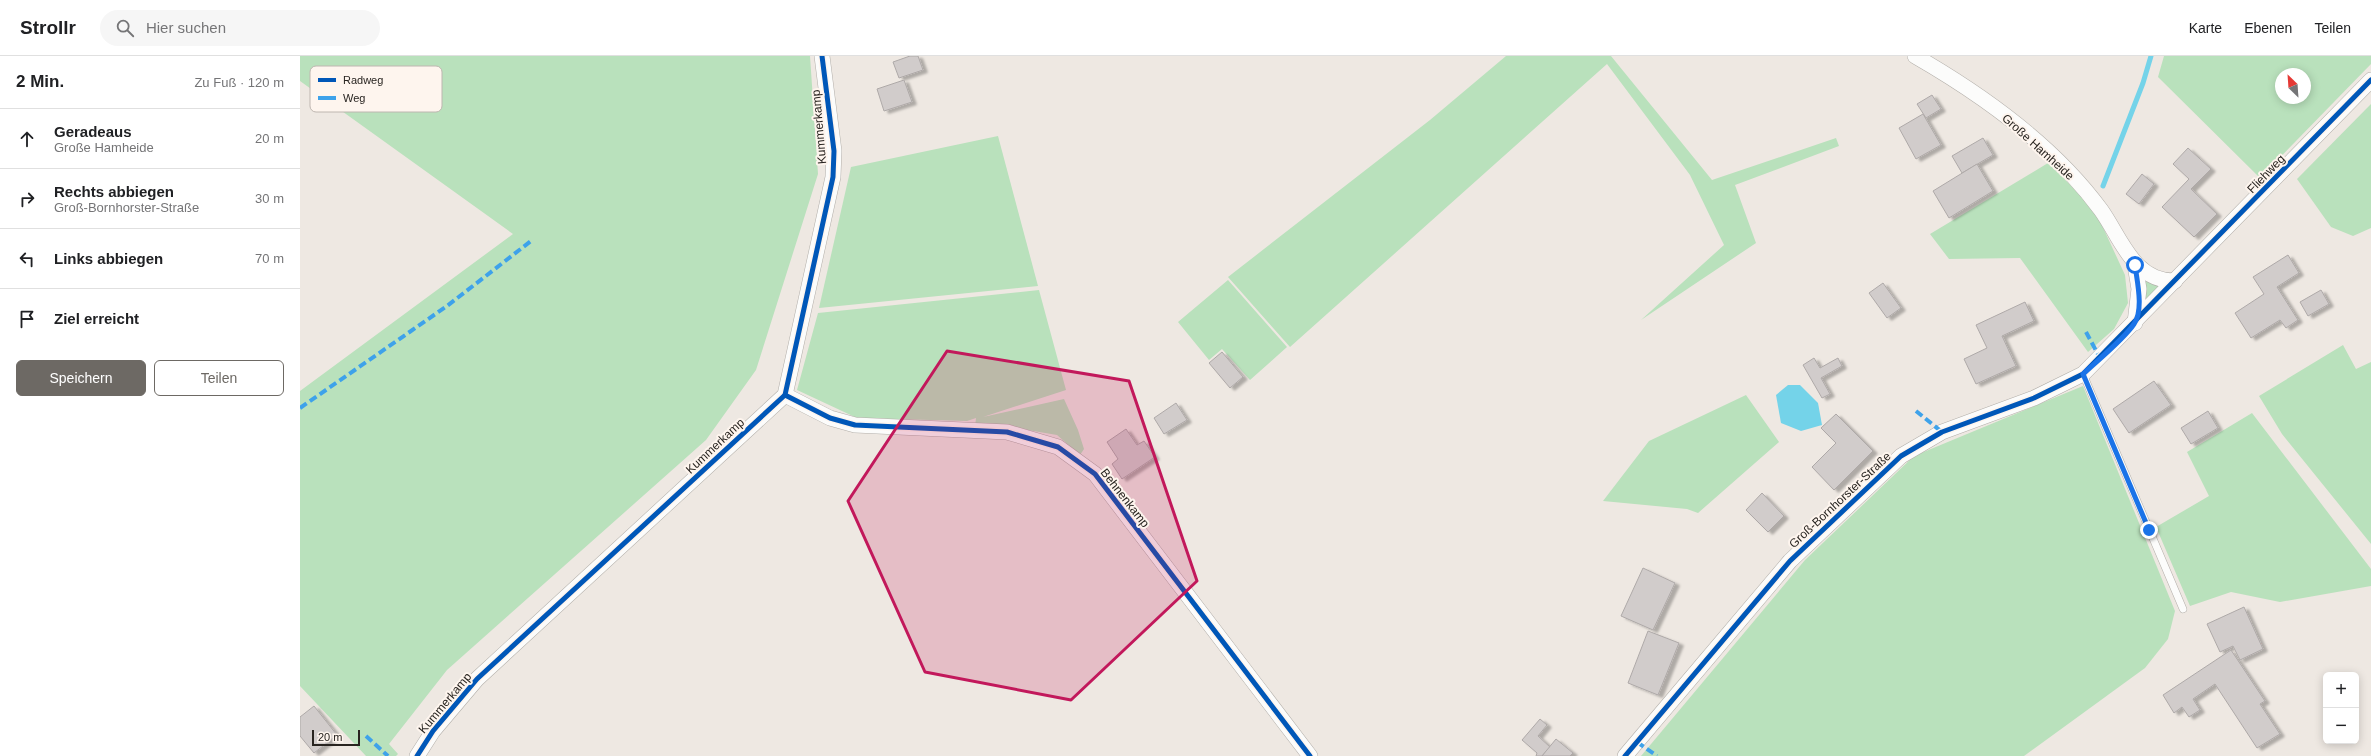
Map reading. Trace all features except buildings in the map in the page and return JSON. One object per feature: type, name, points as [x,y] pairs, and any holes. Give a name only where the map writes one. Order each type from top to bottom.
[{"type":"street","name":"Kummerkamp","points":[[417,756],[433,731],[477,679],[785,395],[833,177],[834,151],[822,56]]},
{"type":"street","name":"Große Hamheide","points":[[1915,56],[2008,118],[2063,167],[2101,210],[2135,265],[2139,289],[2139,304],[2135,323]]},
{"type":"street","name":"Fliehweg","points":[[2175,281],[2371,80]]},
{"type":"street","name":"Große Hamheide","points":[[2135,265],[2155,278],[2165,281],[2175,281]]},
{"type":"street","name":"Groß-Bornhorster-Straße","points":[[1625,756],[1790,561],[1901,456],[1942,432],[2034,398],[2083,374],[2175,281]]},
{"type":"street","name":"Behnenkamp","points":[[785,395],[830,418],[855,425],[1008,432],[1058,447],[1096,474],[1310,756]]},
{"type":"lane","points":[[2083,374],[2183,609]]},
{"type":"highlighted area","points":[[947,351],[1129,381],[1197,581],[1071,700],[925,672],[848,501]]},
{"type":"green space","points":[[300,56],[810,56],[818,174],[756,370],[706,440],[447,670],[389,744],[398,754],[396,756],[366,756],[300,686],[300,391],[513,234],[343,112],[442,112],[442,66],[310,66],[310,88],[300,81]]},
{"type":"green space","points":[[1506,56],[1611,56],[1712,180],[1836,138],[1839,146],[1735,185],[1756,243],[1641,320],[1724,245],[1690,175],[1607,64],[1290,347],[1228,277],[1430,120]]},
{"type":"green space","points":[[2164,56],[2371,56],[2371,64],[2260,178],[2158,77]]},
{"type":"green space","points":[[2371,104],[2371,228],[2353,236],[2331,227],[2297,179]]},
{"type":"green space","points":[[998,136],[1038,286],[819,308],[851,167]]},
{"type":"green space","points":[[2048,163],[2094,208],[2125,275],[2128,303],[2114,329],[2088,352],[2020,258],[1949,259],[1930,234]]},
{"type":"green space","points":[[2145,279],[2162,287],[2143,309]]},
{"type":"green space","points":[[1228,280],[1287,347],[1250,380],[1222,349],[1209,360],[1178,322]]},
{"type":"green space","points":[[1039,290],[1066,390],[983,417],[1064,399],[1078,430],[1084,449],[1080,455],[1057,435],[1010,427],[975,427],[976,418],[967,421],[857,418],[797,390],[818,313]]},
{"type":"green space","points":[[2343,345],[2356,369],[2371,362],[2371,544],[2282,434],[2259,396]]},
{"type":"green space","points":[[2083,386],[2175,611],[2168,639],[2145,668],[2024,756],[1641,756],[1805,560],[1914,456]]},
{"type":"green space","points":[[1746,395],[1779,442],[1698,513],[1687,509],[1603,501],[1649,441]]},
{"type":"green space","points":[[2252,413],[2371,569],[2371,586],[2280,602],[2231,592],[2190,606],[2156,527],[2209,496],[2187,452]]},
{"type":"water","points":[[1788,385],[1800,385],[1818,403],[1822,425],[1801,431],[1781,423],[1776,395]]},
{"type":"waterway","points":[[2103,186],[2143,83],[2151,56]]},
{"type":"marked path","points":[[300,408],[447,306],[531,241]]},
{"type":"marked path","points":[[2086,332],[2100,358]]},
{"type":"marked path","points":[[1916,411],[1942,432]]},
{"type":"marked path","points":[[366,736],[388,756]]},
{"type":"marked path","points":[[1637,742],[1657,756]]},
{"type":"cycle path","points":[[417,756],[433,731],[477,679],[785,395],[833,177],[834,151],[822,56]]},
{"type":"cycle path","points":[[1625,756],[1790,561],[1901,456],[1942,432],[2034,398],[2083,374],[2371,80]]},
{"type":"cycle path","points":[[785,395],[830,418],[855,425],[1007,432],[1058,447],[1095,474],[1310,756]]},
{"type":"route","points":[[2135,265],[2139,289],[2139,304],[2135,323],[2083,374],[2149,530]]}]
